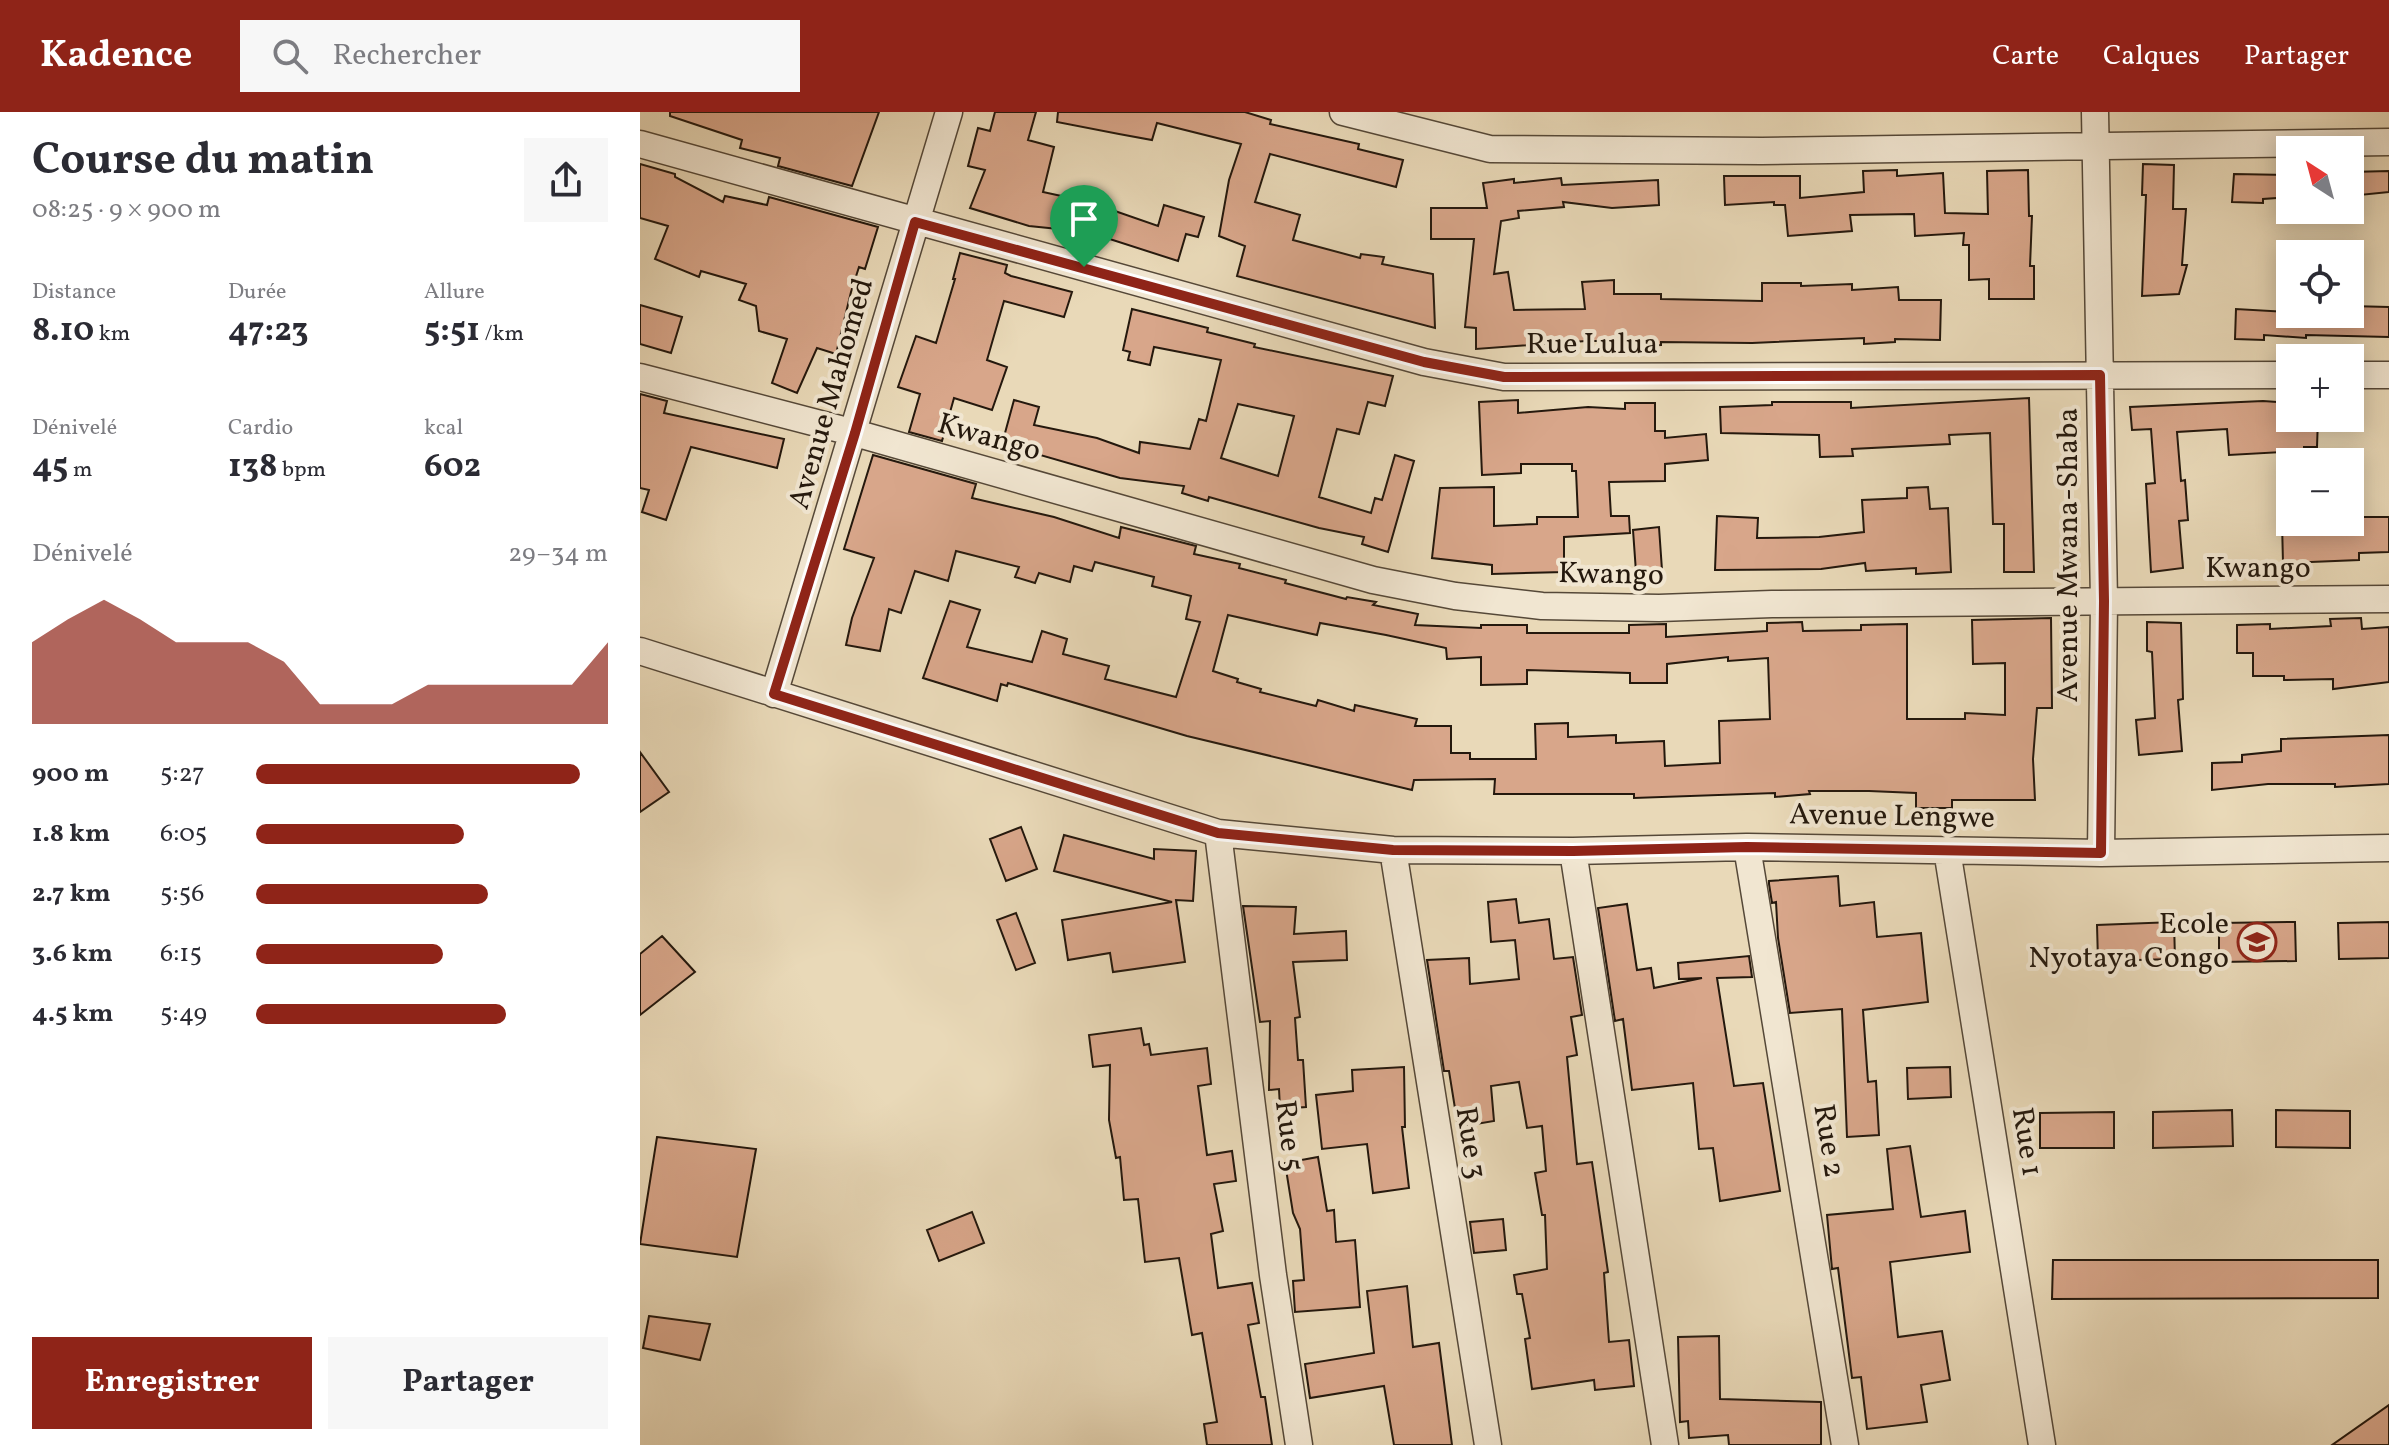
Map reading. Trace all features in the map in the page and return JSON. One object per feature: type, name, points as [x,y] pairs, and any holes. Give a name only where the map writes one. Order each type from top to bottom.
[{"type":"street","name":"Avenue Mahomed","points":[[774,694],[855,433],[949,112]]},
{"type":"street","points":[[1343,112],[1490,149],[1762,151],[2389,142]]},
{"type":"street","name":"Avenue Mwana-Shaba","points":[[2095,112],[2104,601],[2101,853]]},
{"type":"street","name":"Rue Lulua","points":[[640,144],[1424,362],[1504,377],[2276,375]]},
{"type":"street","points":[[2364,375],[2389,375]]},
{"type":"street","name":"Kwango","points":[[640,377],[855,433],[1373,580],[1455,596],[1542,606],[1659,608],[1772,604],[2389,599]]},
{"type":"street","name":"Avenue Lengwe","points":[[640,651],[1218,833],[1393,850],[1573,851],[1747,847],[2101,853],[2389,848]]},
{"type":"street","name":"Rue 5","points":[[1218,833],[1273,1275],[1299,1445]]},
{"type":"street","name":"Rue 2","points":[[1747,847],[1845,1445]]},
{"type":"street","name":"Rue 3","points":[[1393,850],[1488,1445]]},
{"type":"street","name":"Rue 1","points":[[1947,850],[2042,1445]]},
{"type":"street","points":[[1573,851],[1665,1445]]},
{"type":"building","points":[[670,112],[879,112],[852,186],[778,166],[780,158],[740,148],[742,140],[670,116]]},
{"type":"building","points":[[995,112],[1036,112],[1028,140],[1054,147],[1043,192],[1089,202],[1158,226],[1164,205],[1204,217],[1198,237],[1186,234],[1178,261],[1088,232],[1029,226],[970,208],[985,170],[968,166],[978,128],[990,131]]},
{"type":"building","points":[[1058,112],[1245,112],[1271,120],[1270,124],[1359,144],[1358,149],[1403,160],[1396,187],[1270,154],[1255,202],[1300,215],[1293,240],[1360,258],[1361,254],[1384,257],[1382,264],[1433,274],[1435,328],[1237,276],[1245,246],[1219,236],[1229,180],[1241,144],[1157,123],[1152,140],[1057,122]]},
{"type":"building","points":[[640,164],[675,174],[675,177],[723,202],[725,196],[767,205],[769,197],[878,227],[865,269],[859,267],[836,354],[817,348],[797,393],[772,383],[787,339],[759,331],[756,306],[739,300],[746,284],[701,271],[699,277],[655,259],[668,226],[640,218]]},
{"type":"building","points":[[2143,164],[2174,165],[2173,209],[2186,209],[2182,265],[2187,265],[2179,294],[2142,296],[2146,195],[2142,195]]},
{"type":"building","points":[[1897,170],[1897,176],[1943,173],[1945,213],[1988,214],[1987,171],[2028,170],[2029,216],[2032,216],[2030,266],[2034,266],[2034,299],[1989,299],[1989,279],[1969,280],[1969,245],[1963,245],[1964,233],[1915,236],[1914,214],[1850,215],[1852,231],[1788,236],[1785,205],[1774,205],[1774,202],[1725,205],[1724,176],[1800,176],[1800,198],[1864,192],[1863,171]]},
{"type":"building","points":[[2389,171],[2389,192],[2364,195],[2364,172]]},
{"type":"building","points":[[2234,174],[2276,175],[2276,198],[2263,199],[2263,203],[2232,202]]},
{"type":"building","points":[[1561,178],[1562,185],[1658,180],[1659,205],[1612,208],[1563,202],[1564,207],[1518,211],[1519,218],[1501,221],[1494,274],[1508,272],[1514,310],[1585,309],[1582,282],[1614,280],[1614,294],[1661,294],[1661,299],[1762,301],[1762,283],[1801,283],[1801,286],[1852,284],[1852,290],[1898,287],[1899,300],[1941,300],[1940,340],[1895,339],[1895,342],[1864,344],[1864,338],[1752,343],[1661,342],[1661,345],[1631,346],[1631,341],[1586,341],[1476,349],[1476,328],[1465,327],[1474,239],[1431,239],[1431,208],[1487,208],[1483,183]]},
{"type":"building","points":[[960,253],[1007,265],[1005,273],[1011,276],[1072,292],[1064,317],[1004,301],[987,360],[1007,367],[992,410],[954,398],[942,441],[909,432],[920,394],[898,387],[916,336],[936,343]]},
{"type":"building","points":[[640,305],[682,317],[671,353],[640,344]]},
{"type":"building","points":[[2364,306],[2389,307],[2389,337],[2264,335],[2264,340],[2235,339],[2236,309],[2276,311],[2276,328],[2364,328]]},
{"type":"building","points":[[1132,309],[1208,328],[1207,332],[1255,344],[1254,347],[1393,376],[1385,406],[1368,402],[1359,434],[1337,429],[1319,497],[1371,513],[1375,498],[1382,500],[1395,455],[1414,461],[1388,552],[1362,544],[1364,537],[1319,528],[1209,497],[1208,501],[1182,493],[1184,486],[1120,478],[1002,444],[1014,400],[1039,407],[1034,425],[1097,438],[1139,453],[1140,442],[1190,449],[1199,419],[1206,421],[1221,360],[1154,347],[1150,365],[1128,360],[1130,352],[1123,350]],"holes":[[[1238,404],[1294,416],[1278,476],[1221,458]]]},
{"type":"building","points":[[640,394],[667,401],[664,413],[784,439],[777,468],[691,447],[666,520],[642,512],[649,490],[640,488]]},
{"type":"building","points":[[2029,398],[2034,572],[2004,572],[2004,524],[1993,524],[1990,433],[1949,435],[1950,444],[1852,449],[1853,456],[1820,457],[1819,435],[1721,433],[1720,407],[1772,405],[1772,402],[1851,402],[1851,408]]},
{"type":"building","points":[[1518,400],[1518,413],[1588,407],[1625,409],[1625,403],[1655,403],[1655,431],[1665,431],[1665,438],[1706,434],[1708,460],[1665,464],[1665,481],[1609,482],[1611,516],[1629,516],[1630,533],[1564,537],[1564,572],[1492,574],[1492,565],[1432,558],[1440,488],[1494,487],[1494,526],[1537,524],[1537,517],[1578,517],[1576,471],[1572,471],[1572,464],[1521,464],[1521,473],[1482,475],[1479,402]]},
{"type":"building","points":[[2276,402],[2276,432],[2318,432],[2317,447],[2276,448],[2276,452],[2229,455],[2227,429],[2177,432],[2188,520],[2179,521],[2183,568],[2151,572],[2146,484],[2155,483],[2151,429],[2132,430],[2130,407]]},
{"type":"building","points":[[873,455],[976,484],[972,498],[1054,517],[1119,538],[1121,527],[1196,546],[1194,554],[1240,564],[1239,568],[1286,580],[1285,583],[1418,614],[1415,625],[1481,628],[1481,625],[1527,625],[1527,633],[1629,633],[1629,625],[1666,624],[1666,637],[1767,631],[1767,623],[1802,622],[1803,631],[1861,630],[1861,625],[1907,624],[1907,719],[1965,719],[1965,713],[2005,715],[2005,663],[1973,664],[1972,620],[2051,618],[2052,708],[2037,708],[2033,759],[2035,800],[1952,800],[1952,808],[1916,808],[1916,793],[1869,791],[1809,791],[1810,794],[1775,797],[1775,793],[1634,798],[1634,794],[1494,794],[1495,779],[1414,780],[1412,790],[1187,736],[1008,683],[1007,686],[1001,684],[997,701],[923,678],[950,601],[980,610],[967,647],[1032,662],[1042,631],[1067,639],[1063,654],[1109,666],[1105,679],[1176,697],[1200,622],[1186,619],[1191,596],[1152,586],[1154,577],[1095,562],[1092,571],[1074,566],[1070,582],[1039,573],[1035,583],[1015,577],[1019,567],[956,551],[948,581],[915,571],[901,613],[889,609],[880,651],[846,645],[852,618],[874,558],[844,549]],"holes":[[[1228,615],[1317,635],[1320,623],[1446,648],[1447,659],[1481,657],[1481,685],[1527,684],[1527,670],[1630,673],[1630,683],[1667,683],[1667,664],[1728,657],[1728,661],[1768,658],[1770,719],[1719,721],[1720,763],[1665,766],[1664,741],[1616,743],[1616,735],[1568,737],[1568,723],[1535,724],[1536,759],[1470,759],[1470,753],[1451,753],[1451,726],[1415,726],[1417,719],[1355,705],[1354,711],[1318,700],[1316,706],[1260,692],[1261,689],[1213,671]]]},
{"type":"building","points":[[1928,487],[1930,509],[1948,508],[1951,572],[1916,574],[1916,568],[1866,571],[1865,563],[1821,569],[1715,570],[1717,516],[1758,518],[1757,538],[1819,537],[1864,532],[1862,500],[1907,498],[1907,488]]},
{"type":"building","points":[[2364,517],[2389,517],[2389,552],[2359,553],[2359,560],[2283,563],[2282,536],[2364,536]]},
{"type":"building","points":[[1659,527],[1662,570],[1636,572],[1633,530]]},
{"type":"building","points":[[2361,618],[2362,629],[2389,627],[2389,682],[2333,689],[2333,679],[2284,680],[2284,676],[2253,676],[2253,653],[2237,653],[2237,625],[2270,624],[2270,629],[2331,626],[2330,619]]},
{"type":"building","points":[[2147,622],[2181,623],[2183,699],[2178,700],[2182,751],[2139,755],[2136,720],[2155,718],[2152,652],[2147,651]]},
{"type":"building","points":[[2389,735],[2389,784],[2335,787],[2335,784],[2268,784],[2212,790],[2212,763],[2242,762],[2242,755],[2281,751],[2281,739]]},
{"type":"building","points":[[640,752],[669,792],[640,812]]},
{"type":"building","points":[[1021,827],[1037,869],[1006,881],[990,839]]},
{"type":"building","points":[[1064,835],[1154,859],[1154,849],[1196,851],[1193,901],[1176,900],[1185,962],[1113,972],[1110,953],[1068,960],[1062,920],[1172,902],[1054,871]]},
{"type":"building","points":[[1838,876],[1840,906],[1874,902],[1877,937],[1921,933],[1928,1002],[1863,1010],[1868,1082],[1876,1081],[1879,1135],[1847,1137],[1842,1009],[1790,1013],[1778,938],[1776,902],[1772,903],[1769,884],[1769,881]]},
{"type":"building","points":[[1516,899],[1519,923],[1549,919],[1554,959],[1573,957],[1582,1015],[1571,1017],[1577,1055],[1567,1057],[1577,1164],[1592,1162],[1608,1272],[1604,1273],[1609,1342],[1629,1340],[1634,1386],[1595,1390],[1594,1380],[1532,1389],[1525,1339],[1530,1338],[1522,1294],[1517,1294],[1514,1275],[1547,1269],[1545,1215],[1542,1215],[1535,1173],[1546,1171],[1542,1126],[1527,1128],[1519,1082],[1491,1086],[1494,1121],[1458,1127],[1449,1071],[1444,1071],[1427,960],[1469,958],[1470,984],[1519,979],[1515,940],[1491,942],[1488,902]]},
{"type":"building","points":[[1627,904],[1637,970],[1651,968],[1654,988],[1702,978],[1679,979],[1678,963],[1749,956],[1752,977],[1717,978],[1734,1086],[1763,1083],[1780,1191],[1720,1201],[1713,1148],[1699,1149],[1693,1083],[1632,1090],[1623,1019],[1615,1021],[1598,908]]},
{"type":"building","points":[[1243,906],[1296,907],[1294,934],[1346,931],[1347,960],[1293,962],[1300,1017],[1295,1018],[1298,1060],[1303,1060],[1306,1107],[1280,1109],[1279,1089],[1269,1090],[1270,1021],[1260,1022]]},
{"type":"building","points":[[1016,913],[1035,963],[1016,970],[997,920]]},
{"type":"building","points":[[2174,922],[2175,959],[2098,961],[2097,925]]},
{"type":"building","name":"Ecole Nyotaya Congo","points":[[2295,922],[2296,961],[2219,962],[2219,923]]},
{"type":"building","points":[[2389,922],[2389,958],[2339,959],[2338,923]]},
{"type":"building","points":[[662,936],[695,972],[640,1015],[640,954]]},
{"type":"building","points":[[1141,1028],[1144,1045],[1149,1044],[1151,1055],[1207,1048],[1211,1084],[1198,1086],[1207,1155],[1232,1151],[1236,1181],[1214,1184],[1223,1231],[1211,1234],[1218,1288],[1252,1283],[1259,1323],[1248,1325],[1261,1397],[1265,1397],[1272,1445],[1207,1445],[1204,1424],[1217,1422],[1202,1333],[1192,1335],[1179,1258],[1145,1262],[1138,1199],[1124,1200],[1120,1157],[1116,1158],[1109,1120],[1110,1065],[1093,1067],[1089,1035]]},
{"type":"building","points":[[1404,1067],[1405,1127],[1402,1127],[1409,1188],[1373,1193],[1367,1144],[1322,1149],[1316,1095],[1353,1091],[1352,1070]]},
{"type":"building","points":[[1950,1067],[1951,1097],[1908,1099],[1907,1068]]},
{"type":"building","points":[[2232,1110],[2233,1146],[2153,1148],[2153,1112]]},
{"type":"building","points":[[2276,1110],[2350,1111],[2350,1148],[2276,1147]]},
{"type":"building","points":[[2114,1112],[2114,1148],[2040,1148],[2040,1113]]},
{"type":"building","points":[[657,1137],[756,1149],[737,1257],[640,1244]]},
{"type":"building","points":[[1910,1146],[1921,1217],[1965,1211],[1970,1252],[1890,1262],[1898,1337],[1942,1331],[1950,1380],[1921,1385],[1927,1422],[1867,1429],[1861,1377],[1852,1378],[1838,1268],[1832,1269],[1827,1215],[1893,1209],[1887,1149]]},
{"type":"building","points":[[1318,1157],[1327,1211],[1334,1210],[1336,1242],[1355,1240],[1360,1307],[1295,1312],[1293,1281],[1304,1280],[1300,1229],[1293,1213],[1285,1163]]},
{"type":"building","points":[[972,1212],[984,1243],[939,1261],[927,1230]]},
{"type":"building","points":[[1503,1219],[1506,1250],[1474,1253],[1470,1222]]},
{"type":"building","points":[[2053,1260],[2378,1260],[2378,1298],[2052,1299]]},
{"type":"building","points":[[1407,1286],[1413,1347],[1439,1343],[1452,1445],[1394,1445],[1384,1386],[1310,1398],[1305,1364],[1374,1353],[1367,1291]]},
{"type":"building","points":[[649,1316],[710,1324],[700,1360],[643,1348]]},
{"type":"building","points":[[1719,1336],[1720,1399],[1821,1402],[1821,1445],[1729,1445],[1728,1435],[1689,1438],[1688,1421],[1680,1422],[1678,1337]]},
{"type":"building","points":[[2389,1405],[2389,1445],[2332,1445]]},
{"type":"place","name":"Ecole Nyotaya Congo","points":[[2257,942]]},
{"type":"route","points":[[915,222],[1084,267],[1424,362],[1504,377],[2100,375],[2104,601],[2101,853],[1747,847],[1573,851],[1393,850],[1218,833],[774,694],[855,433],[915,222]]}]
